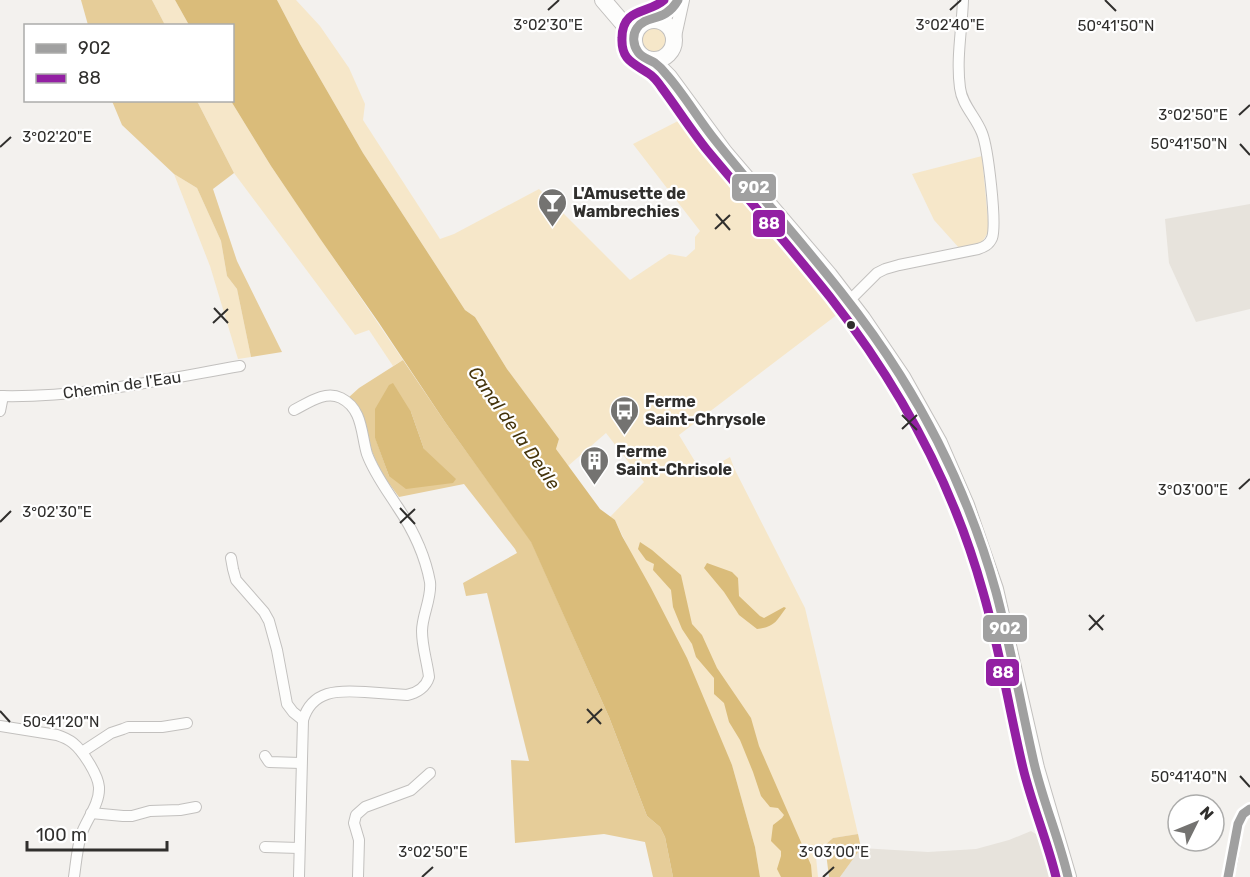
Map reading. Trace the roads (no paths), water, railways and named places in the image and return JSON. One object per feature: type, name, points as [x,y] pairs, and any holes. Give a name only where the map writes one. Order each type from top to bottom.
[{"type":"main road","points":[[604,0],[631,15],[663,22],[670,27],[674,35],[673,60],[678,78],[701,121]]},
{"type":"main road","points":[[604,0],[627,28],[639,54],[664,71],[723,152],[848,299],[917,402],[942,450],[966,505],[995,589],[1036,768],[1068,877]]},
{"type":"main road","points":[[634,44],[637,28],[644,22],[652,20]]},
{"type":"main road","points":[[647,59],[661,59],[669,54],[674,44]]},
{"type":"main road","points":[[1043,793],[1078,877]]},
{"type":"street","points":[[652,20],[668,13],[678,0]]},
{"type":"street","points":[[674,44],[683,0]]},
{"type":"street","points":[[848,299],[885,269],[978,249],[987,245],[992,236],[991,194],[986,148],[981,131],[960,89],[959,63],[963,0]]},
{"type":"street","name":"Chemin de l'Eau","points":[[2,396],[48,396],[120,388],[240,366]]},
{"type":"street","points":[[0,411],[2,396]]},
{"type":"street","points":[[294,410],[321,397],[332,396],[342,399],[356,411],[369,460],[411,530],[424,560],[430,588],[422,631],[423,651],[429,677],[422,688],[407,695],[343,691],[331,693],[321,697],[305,713],[301,763],[298,877]]},
{"type":"street","points":[[231,558],[236,580],[269,621],[287,704],[303,720]]},
{"type":"street","points":[[82,752],[111,733],[128,727],[171,726],[187,723]]},
{"type":"street","points":[[0,726],[65,738],[82,752],[98,781],[98,796],[80,839],[74,877]]},
{"type":"street","points":[[265,756],[269,762],[301,763]]},
{"type":"street","points":[[358,877],[359,840],[354,823],[356,815],[365,807],[411,790],[430,773]]},
{"type":"street","points":[[91,813],[132,816],[150,811],[196,807]]},
{"type":"street","points":[[1230,877],[1238,824],[1243,814],[1250,809]]},
{"type":"street","points":[[265,847],[299,848]]},
{"type":"water","name":"Canal de la Deûle","points":[[175,0],[277,0],[363,153],[465,310],[475,317],[507,369],[559,439],[556,449],[600,509],[615,520],[687,658],[732,765],[755,847],[760,877],[673,877],[665,837],[660,827],[647,816],[609,717],[531,542],[445,422],[321,240],[232,102],[234,102],[234,24],[188,24]]},
{"type":"water","points":[[393,383],[411,412],[424,449],[456,479],[453,483],[406,489],[389,476],[375,438],[375,409],[389,385]]},
{"type":"water","points":[[640,542],[681,575],[692,624],[702,635],[717,668],[751,718],[759,746],[811,865],[812,877],[781,877],[777,869],[781,851],[771,841],[773,825],[784,815],[778,808],[770,807],[761,796],[740,740],[729,722],[724,703],[714,694],[714,678],[696,657],[673,607],[671,590],[653,570],[654,564],[646,560],[638,549]]},
{"type":"water","points":[[707,563],[732,572],[738,578],[739,596],[760,616],[764,618],[786,608],[774,623],[757,629],[739,615],[704,568]]},
{"type":"place","name":"L'Amusette de Wambrechies","points":[[552,228]]},
{"type":"place","name":"Ferme Saint-Chrysole","points":[[624,436]]},
{"type":"place","name":"Ferme Saint-Chrisole","points":[[595,486]]}]
